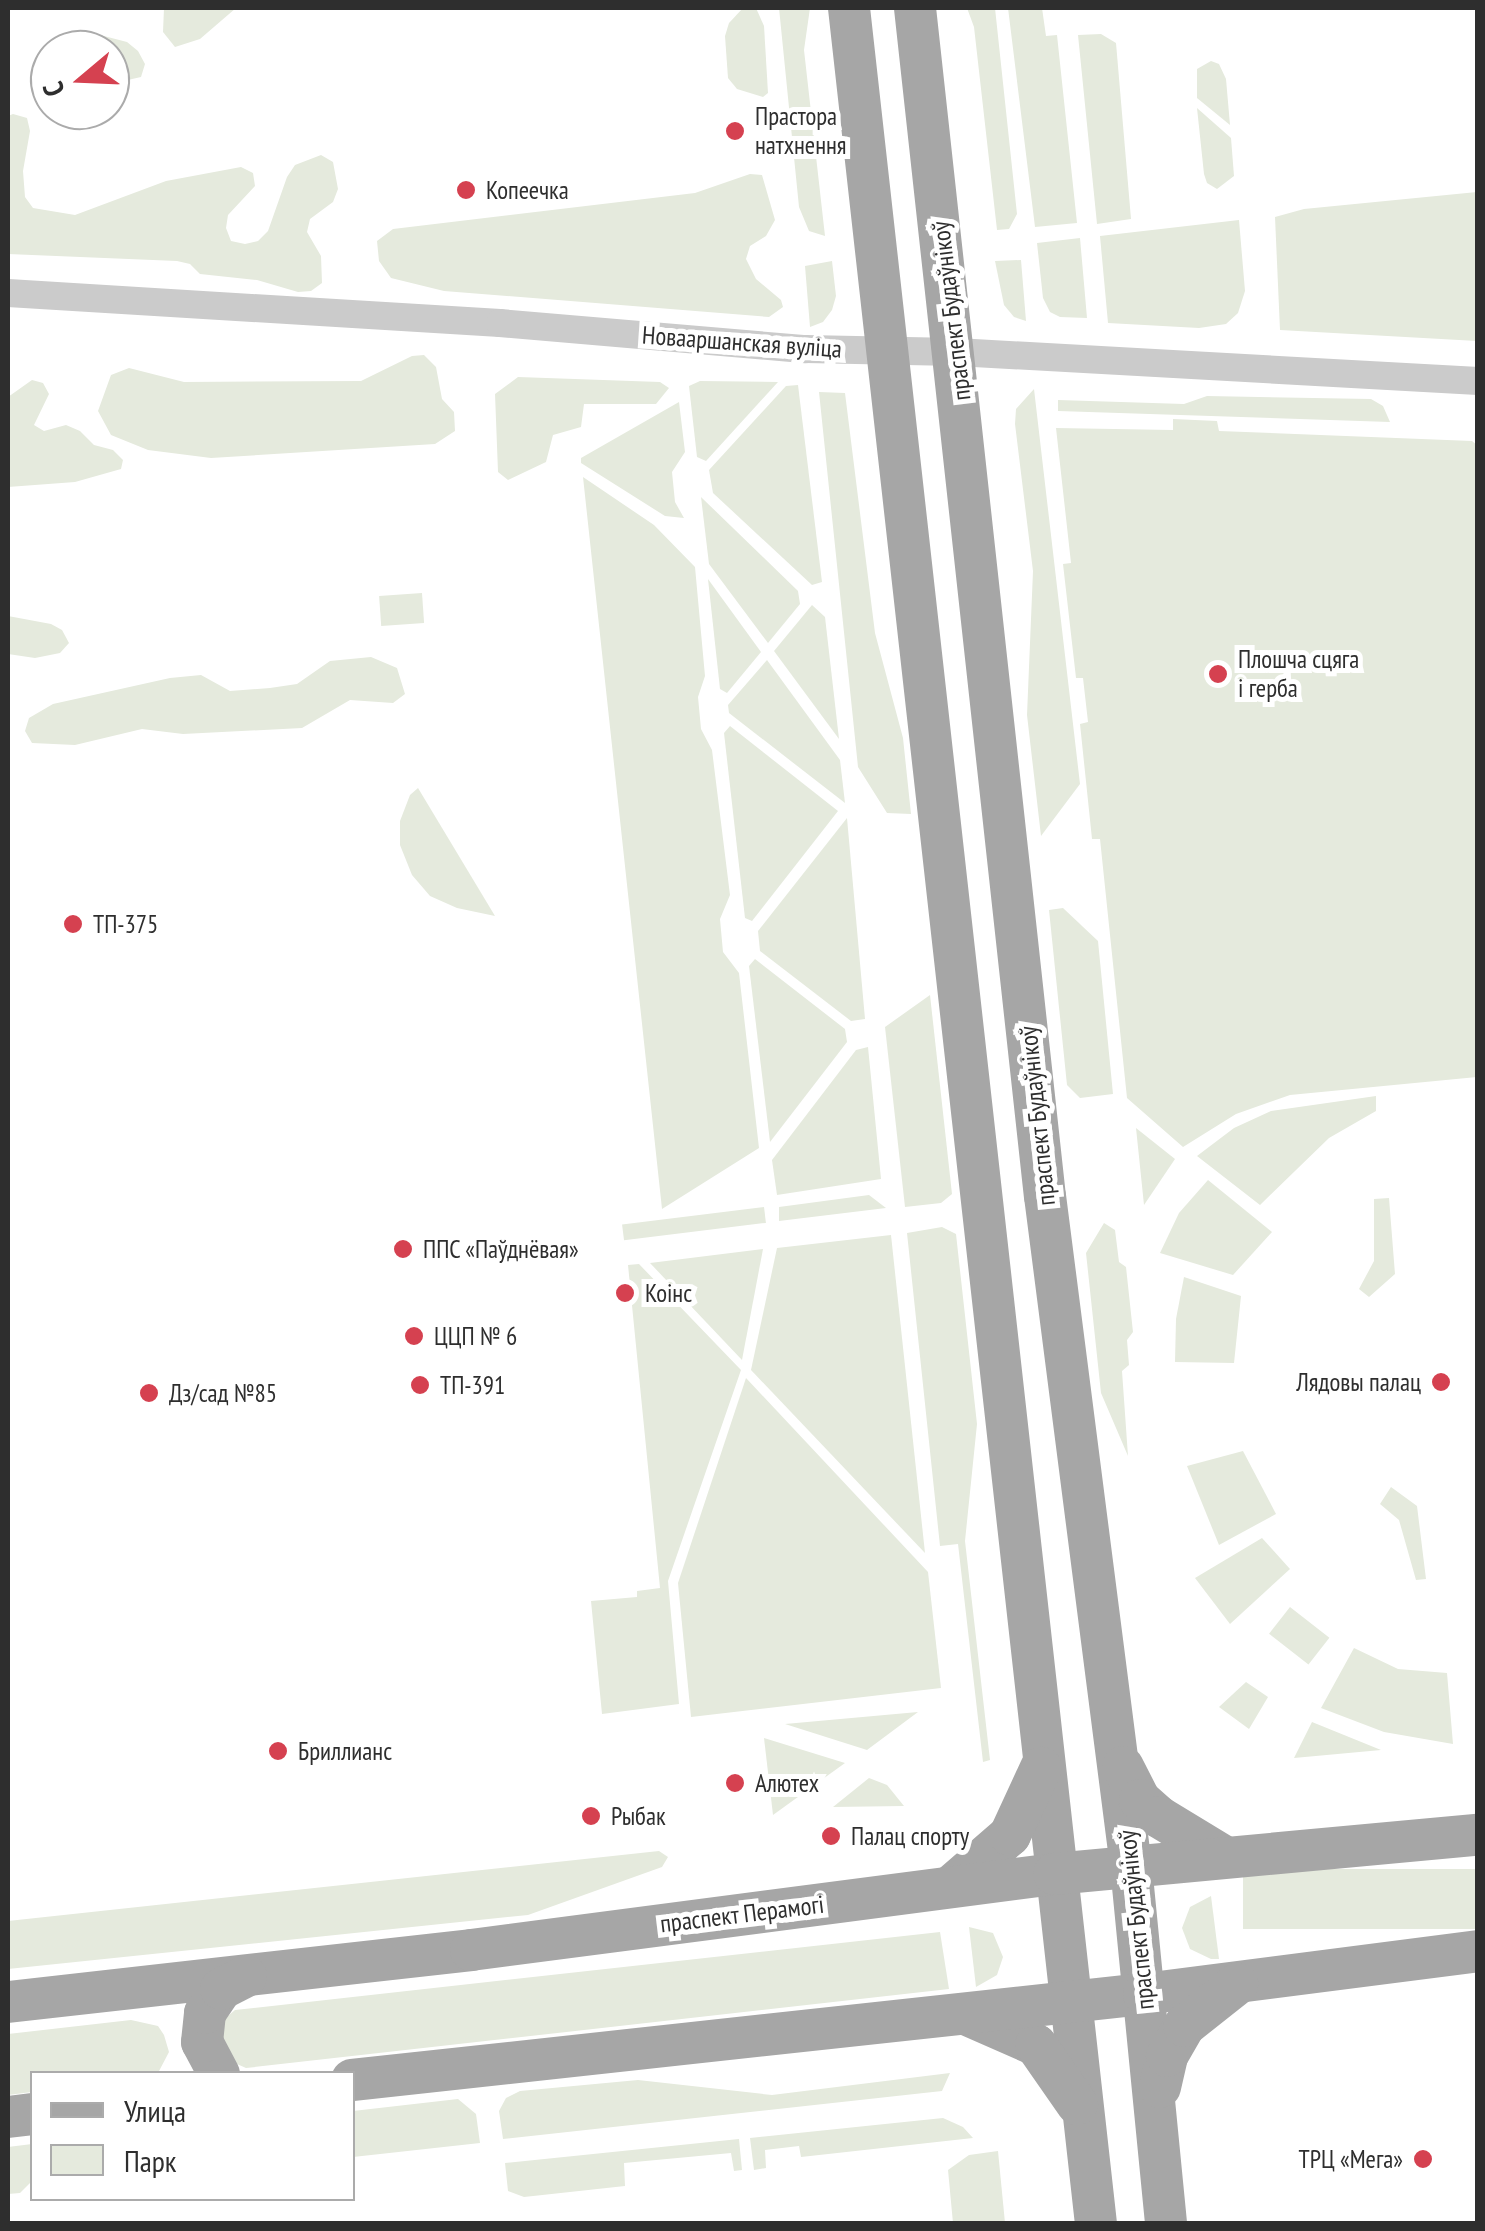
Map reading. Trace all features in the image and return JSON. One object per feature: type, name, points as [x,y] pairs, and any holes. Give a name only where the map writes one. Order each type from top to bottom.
[{"type":"main road","points":[[849,8],[1068,2002],[1096,2224]]},
{"type":"main road","name":"праспект Будаўнікоў","points":[[915,8],[956,352],[1045,1196],[1131,1866],[1166,2224]]},
{"type":"main road","points":[[1116,1752],[1140,1800],[1170,1824],[1224,1856]]},
{"type":"main road","points":[[950,1887],[1010,1835],[1043,1763]]},
{"type":"main road","name":"праспект Перамогі","points":[[8,2002],[246,1976],[1054,1874],[1478,1835]]},
{"type":"main road","points":[[355,2080],[1238,1984],[1478,1951]]},
{"type":"main road","points":[[217,2071],[202,2042],[204,2013],[220,1990],[246,1976]]},
{"type":"main road","points":[[1156,2102],[1167,2056],[1184,2026],[1238,1984]]},
{"type":"main road","points":[[126,1990],[152,1994],[179,2020],[186,2044],[180,2071]]},
{"type":"main road","points":[[965,2014],[1036,2044],[1082,2112]]},
{"type":"street","name":"Новааршанская вуліца","points":[[8,292],[885,352],[956,352],[1478,381]]},
{"type":"green space","points":[[164,8],[236,8],[200,39],[175,47],[163,32]]},
{"type":"green space","points":[[743,8],[756,8],[764,26],[768,93],[763,97],[737,89],[728,78],[725,36],[729,23]]},
{"type":"green space","points":[[779,8],[810,8],[804,50],[825,236],[809,231],[799,207]]},
{"type":"green space","points":[[967,8],[995,8],[1017,214],[1009,229],[997,230],[974,27]]},
{"type":"green space","points":[[1008,8],[1042,8],[1046,36],[1057,35],[1077,223],[1035,227]]},
{"type":"green space","points":[[1101,34],[1116,43],[1131,219],[1097,224],[1078,35]]},
{"type":"green space","points":[[130,44],[145,64],[141,77],[130,79]]},
{"type":"green space","points":[[1211,61],[1219,64],[1226,79],[1230,125],[1197,98],[1197,69]]},
{"type":"green space","points":[[1197,108],[1231,138],[1234,176],[1217,189],[1207,183],[1204,174]]},
{"type":"green space","points":[[8,116],[27,118],[30,131],[23,171],[25,197],[33,208],[75,215],[166,181],[241,167],[253,173],[255,186],[228,215],[226,228],[231,241],[245,244],[258,241],[268,231],[295,165],[321,155],[333,162],[338,189],[333,202],[310,219],[307,232],[321,256],[322,283],[311,291],[298,292],[257,280],[200,274],[190,264],[177,261],[8,254]]},
{"type":"green space","points":[[750,174],[762,175],[775,220],[766,236],[750,246],[746,259],[756,279],[781,300],[783,307],[769,317],[444,291],[391,278],[379,261],[377,241],[393,229],[695,193]]},
{"type":"green space","points":[[1477,192],[1477,341],[1280,330],[1275,217],[1304,209]]},
{"type":"green space","points":[[1239,220],[1245,291],[1238,313],[1226,324],[1199,328],[1108,323],[1100,236]]},
{"type":"green space","points":[[1080,238],[1087,318],[1060,317],[1050,312],[1043,298],[1037,243]]},
{"type":"green space","points":[[1021,260],[1026,321],[1014,317],[1004,305],[995,261]]},
{"type":"green space","points":[[832,261],[836,296],[832,310],[823,322],[810,327],[805,266]]},
{"type":"green space","points":[[424,355],[436,367],[442,399],[454,412],[455,431],[435,444],[211,458],[148,450],[111,435],[98,411],[111,375],[129,368],[184,382],[361,381],[412,356]]},
{"type":"green space","points":[[518,377],[660,382],[669,388],[656,404],[584,404],[581,427],[553,435],[546,462],[508,480],[498,472],[495,394]]},
{"type":"green space","points":[[32,380],[43,383],[49,394],[34,425],[44,431],[66,425],[80,431],[94,445],[113,450],[123,460],[121,469],[75,482],[8,487],[8,397]]},
{"type":"green space","points":[[700,381],[778,382],[706,461],[697,457],[689,386]]},
{"type":"green space","points":[[798,385],[822,582],[812,585],[713,493],[709,470],[786,386]]},
{"type":"green space","points":[[1034,389],[1080,784],[1041,836],[1027,715],[1033,571],[1015,424],[1016,409]]},
{"type":"green space","points":[[819,392],[845,393],[875,633],[903,738],[911,814],[887,813],[858,767]]},
{"type":"green space","points":[[1207,396],[1371,399],[1383,406],[1390,422],[1058,411],[1058,400],[1184,404]]},
{"type":"green space","points":[[679,402],[685,452],[672,472],[675,502],[684,518],[665,516],[581,463],[581,458]]},
{"type":"green space","points":[[1173,419],[1217,421],[1219,431],[1472,441],[1478,446],[1477,1077],[1290,1095],[1236,1114],[1183,1147],[1127,1098],[1100,839],[1092,839],[1080,724],[1088,722],[1083,678],[1076,678],[1063,564],[1071,563],[1056,428],[1173,430]]},
{"type":"green space","points":[[583,477],[654,525],[695,567],[705,676],[698,697],[701,729],[712,750],[730,895],[720,919],[723,952],[739,973],[759,1148],[662,1209]]},
{"type":"green space","points":[[701,497],[798,591],[800,604],[768,643],[709,564]]},
{"type":"green space","points":[[708,579],[761,652],[727,693],[720,689]]},
{"type":"green space","points":[[422,593],[424,623],[381,626],[379,596]]},
{"type":"green space","points":[[812,605],[825,617],[839,739],[774,651]]},
{"type":"green space","points":[[8,616],[51,624],[62,630],[69,643],[60,653],[35,658],[8,654]]},
{"type":"green space","points":[[371,657],[397,668],[405,694],[393,703],[350,700],[302,728],[183,734],[142,729],[75,745],[32,743],[25,731],[29,718],[53,704],[170,678],[201,675],[230,691],[270,688],[297,684],[330,661]]},
{"type":"green space","points":[[767,660],[840,760],[845,803],[729,713],[728,705]]},
{"type":"green space","points":[[730,726],[838,811],[752,921],[745,918],[724,733]]},
{"type":"green space","points":[[418,788],[495,916],[457,908],[430,896],[412,875],[400,845],[400,821],[410,795]]},
{"type":"green space","points":[[847,818],[865,1019],[851,1021],[760,951],[758,931]]},
{"type":"green space","points":[[1063,908],[1098,941],[1113,1094],[1080,1098],[1067,1085],[1049,910]]},
{"type":"green space","points":[[755,959],[845,1029],[847,1042],[770,1142],[749,966]]},
{"type":"green space","points":[[930,995],[952,1194],[941,1203],[905,1207],[885,1027]]},
{"type":"green space","points":[[868,1047],[881,1179],[777,1195],[772,1160],[856,1050]]},
{"type":"green space","points":[[1376,1096],[1376,1111],[1329,1138],[1260,1205],[1197,1156],[1234,1128],[1271,1111]]},
{"type":"green space","points":[[1136,1128],[1175,1159],[1144,1205]]},
{"type":"green space","points":[[1208,1180],[1272,1232],[1233,1275],[1160,1253],[1179,1213]]},
{"type":"green space","points":[[869,1195],[886,1208],[779,1221],[779,1207]]},
{"type":"green space","points":[[1389,1198],[1395,1274],[1369,1297],[1359,1289],[1374,1261],[1374,1199]]},
{"type":"green space","points":[[764,1207],[766,1223],[624,1240],[622,1224]]},
{"type":"green space","points":[[1104,1223],[1115,1230],[1119,1262],[1126,1267],[1133,1332],[1127,1340],[1129,1365],[1122,1371],[1128,1456],[1101,1393],[1086,1253]]},
{"type":"green space","points":[[942,1227],[956,1234],[977,1424],[965,1541],[990,1760],[983,1762],[958,1544],[940,1546],[907,1233]]},
{"type":"green space","points":[[891,1235],[925,1553],[751,1370],[777,1248]]},
{"type":"green space","points":[[763,1249],[742,1360],[650,1263]]},
{"type":"green space","points":[[639,1264],[741,1370],[668,1581],[679,1704],[602,1714],[591,1601],[637,1597],[637,1591],[660,1588],[628,1265]]},
{"type":"green space","points":[[1184,1277],[1241,1296],[1234,1363],[1175,1362],[1176,1319]]},
{"type":"green space","points":[[746,1378],[928,1572],[941,1688],[691,1717],[678,1583]]},
{"type":"green space","points":[[1243,1451],[1276,1514],[1219,1545],[1187,1466]]},
{"type":"green space","points":[[1391,1487],[1417,1506],[1426,1579],[1416,1580],[1399,1520],[1380,1504]]},
{"type":"green space","points":[[1262,1538],[1290,1569],[1230,1624],[1195,1578]]},
{"type":"green space","points":[[1290,1607],[1329,1638],[1308,1665],[1269,1634]]},
{"type":"green space","points":[[1354,1648],[1398,1669],[1447,1673],[1453,1744],[1384,1732],[1321,1708]]},
{"type":"green space","points":[[1246,1682],[1268,1697],[1249,1729],[1219,1707]]},
{"type":"green space","points":[[918,1712],[867,1750],[785,1724]]},
{"type":"green space","points":[[1312,1722],[1381,1750],[1294,1758]]},
{"type":"green space","points":[[764,1738],[845,1763],[773,1815]]},
{"type":"green space","points":[[869,1778],[887,1785],[904,1806],[833,1807]]},
{"type":"green space","points":[[659,1851],[668,1857],[662,1867],[528,1915],[8,1969],[8,1921]]},
{"type":"green space","points":[[1243,1869],[1477,1869],[1477,1929],[1243,1929]]},
{"type":"green space","points":[[1211,1896],[1219,1959],[1190,1949],[1182,1928],[1190,1907]]},
{"type":"green space","points":[[969,1927],[993,1933],[1003,1957],[997,1975],[976,1987]]},
{"type":"green space","points":[[940,1932],[949,1989],[246,2068],[228,2060],[219,2047],[222,2021],[235,2010]]},
{"type":"green space","points":[[131,2020],[158,2026],[169,2052],[159,2071],[30,2071],[30,2092],[8,2095],[8,2034]]},
{"type":"green space","points":[[950,2073],[942,2091],[503,2139],[499,2111],[506,2098],[520,2091],[638,2080],[772,2095]]},
{"type":"green space","points":[[458,2099],[476,2114],[480,2143],[355,2157],[355,2111]]},
{"type":"green space","points":[[943,2118],[963,2127],[973,2138],[801,2157],[799,2146],[765,2150],[766,2168],[754,2170],[750,2138]]},
{"type":"green space","points":[[739,2139],[742,2170],[734,2171],[731,2153],[624,2163],[625,2186],[524,2197],[508,2191],[505,2163]]},
{"type":"green space","points":[[30,2144],[30,2183],[20,2193],[8,2194],[8,2147]]},
{"type":"green space","points":[[998,2151],[1005,2223],[953,2223],[948,2170],[969,2155]]},
{"type":"place","name":"Прастора натхнення","points":[[735,131]]},
{"type":"place","name":"Копеечка","points":[[466,190]]},
{"type":"place","name":"Плошча сцяга і герба","points":[[1218,674]]},
{"type":"place","name":"ТП-375","points":[[73,924]]},
{"type":"place","name":"ППС «Паўднёвая»","points":[[403,1249]]},
{"type":"place","name":"Коінс","points":[[625,1293]]},
{"type":"place","name":"ЦЦП № 6","points":[[414,1336]]},
{"type":"place","name":"Лядовы палац","points":[[1441,1382]]},
{"type":"place","name":"ТП-391","points":[[420,1385]]},
{"type":"place","name":"Дз/сад №85","points":[[149,1393]]},
{"type":"place","name":"Бриллианс","points":[[278,1751]]},
{"type":"place","name":"Алютех","points":[[735,1783]]},
{"type":"place","name":"Рыбак","points":[[591,1816]]},
{"type":"place","name":"Палац спорту","points":[[831,1836]]},
{"type":"place","name":"ТРЦ «Мега»","points":[[1423,2159]]}]
